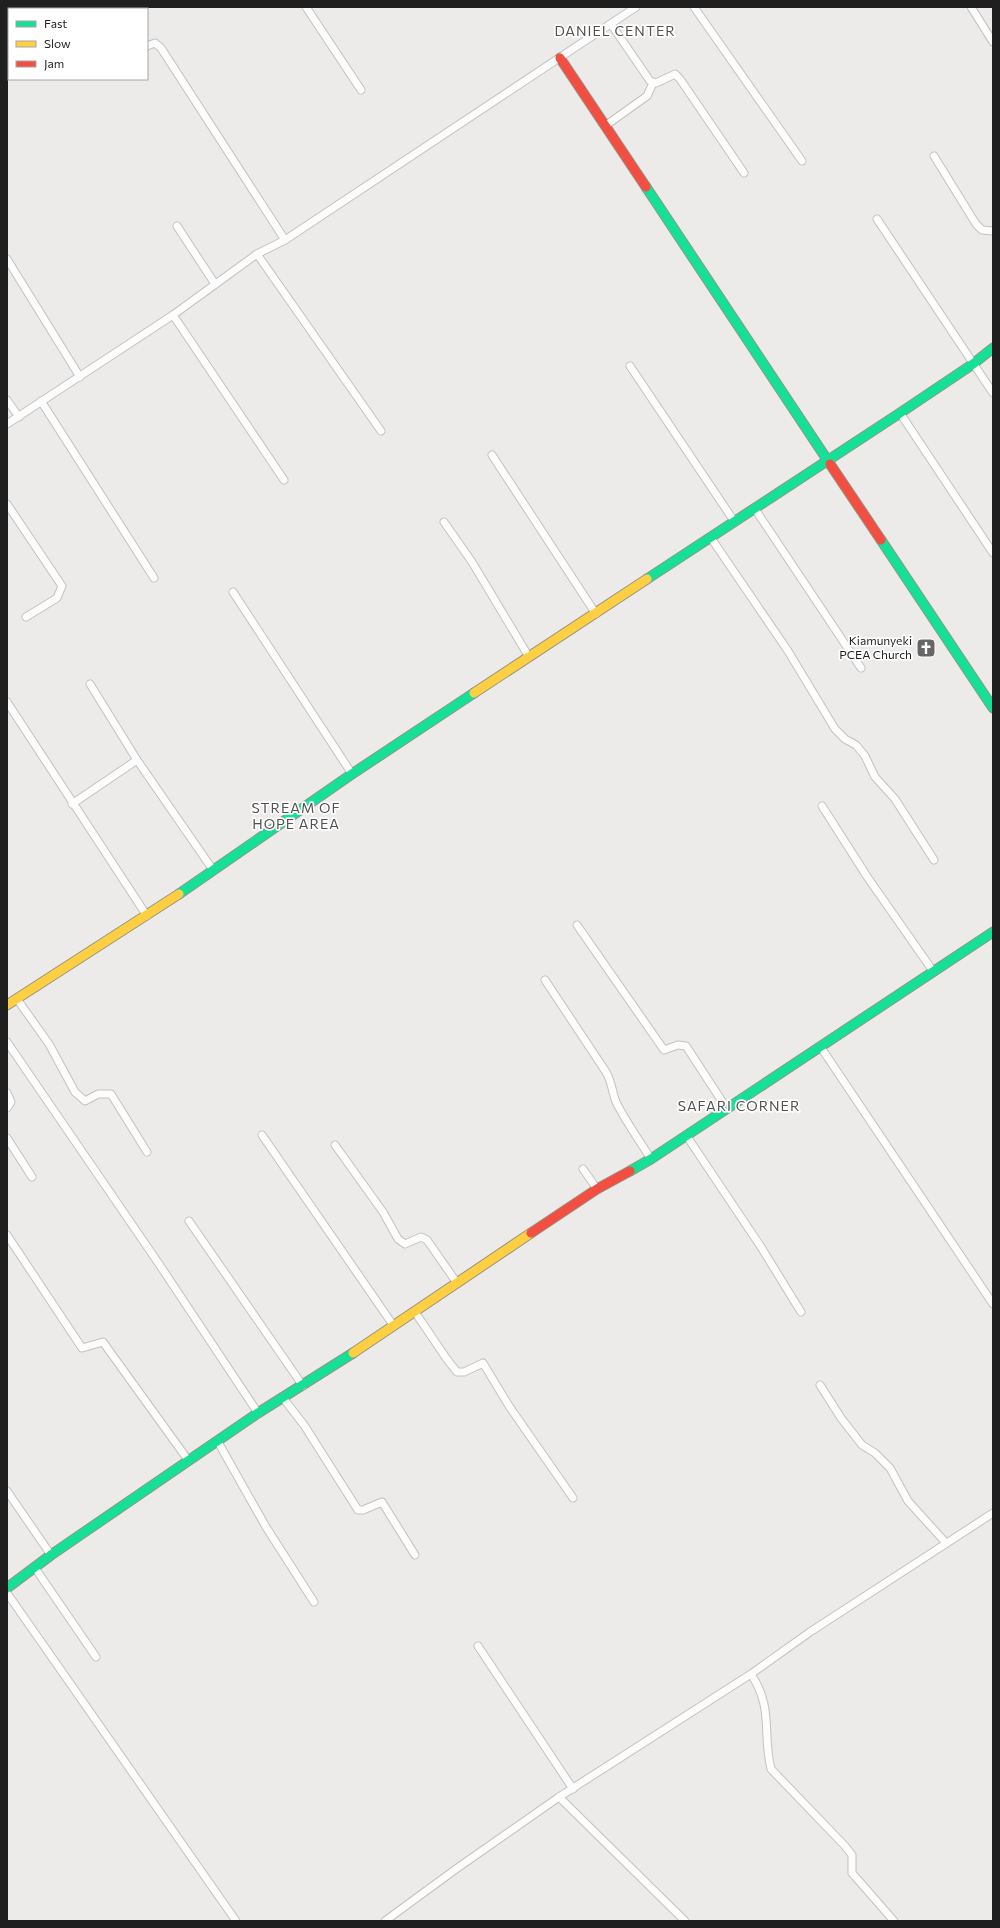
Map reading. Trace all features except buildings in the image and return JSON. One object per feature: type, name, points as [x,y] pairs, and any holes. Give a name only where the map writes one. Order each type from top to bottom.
[{"type":"street","points":[[306,7],[361,90]]},
{"type":"street","points":[[7,424],[173,315],[257,254],[285,240],[636,7]]},
{"type":"street","points":[[694,7],[802,161]]},
{"type":"street","points":[[970,7],[993,42]]},
{"type":"street","points":[[611,24],[647,78],[653,83]]},
{"type":"street","points":[[148,46],[155,43],[161,48],[285,240]]},
{"type":"street","points":[[560,58],[993,708]]},
{"type":"street","points":[[605,126],[647,96],[653,83],[670,78],[675,74],[744,173]]},
{"type":"street","points":[[934,156],[976,224],[982,230],[993,231]]},
{"type":"street","points":[[877,219],[993,393]]},
{"type":"street","points":[[177,226],[215,284]]},
{"type":"street","points":[[257,254],[381,431]]},
{"type":"street","points":[[7,259],[80,377]]},
{"type":"street","points":[[173,315],[284,480]]},
{"type":"street","points":[[147,1152],[111,1094],[98,1094],[85,1101],[75,1092],[49,1044],[10,1001],[147,916],[352,774],[755,509],[993,350]]},
{"type":"street","points":[[630,366],[734,522]]},
{"type":"street","points":[[7,400],[19,417]]},
{"type":"street","points":[[41,401],[154,578]]},
{"type":"street","points":[[900,413],[993,553]]},
{"type":"street","points":[[492,455],[596,614]]},
{"type":"street","points":[[7,504],[62,586],[57,598],[26,617]]},
{"type":"street","points":[[755,509],[861,668]]},
{"type":"street","points":[[444,522],[472,562],[530,657]]},
{"type":"street","points":[[711,538],[788,651],[836,729],[845,739],[856,745],[865,756],[876,777],[895,799],[934,860]]},
{"type":"street","points":[[233,592],[352,774]]},
{"type":"street","points":[[90,684],[137,760],[213,870]]},
{"type":"street","points":[[7,702],[72,804],[147,916]]},
{"type":"street","points":[[72,804],[137,760]]},
{"type":"street","points":[[822,806],[868,878],[933,971]]},
{"type":"street","points":[[577,925],[664,1050],[678,1045],[686,1046],[727,1109]]},
{"type":"street","points":[[7,1588],[36,1568],[51,1555],[188,1460],[218,1442],[258,1413],[303,1386],[393,1325],[415,1312],[597,1189],[651,1159],[993,932]]},
{"type":"street","points":[[545,980],[611,1080],[612,1092],[624,1117],[651,1159]]},
{"type":"street","points":[[7,1042],[258,1413]]},
{"type":"street","points":[[820,1046],[993,1304]]},
{"type":"street","points":[[7,1094],[11,1102],[7,1108]]},
{"type":"street","points":[[262,1135],[393,1325]]},
{"type":"street","points":[[686,1135],[761,1247],[801,1312]]},
{"type":"street","points":[[7,1138],[32,1177]]},
{"type":"street","points":[[335,1145],[383,1212],[398,1239],[405,1244],[421,1237],[427,1240],[458,1283]]},
{"type":"street","points":[[584,1169],[597,1189]]},
{"type":"street","points":[[189,1221],[303,1386]]},
{"type":"street","points":[[7,1235],[82,1348],[103,1342],[188,1460]]},
{"type":"street","points":[[415,1312],[457,1372],[464,1372],[483,1363],[509,1406],[573,1498]]},
{"type":"street","points":[[820,1385],[841,1418],[862,1444],[875,1453],[890,1468],[908,1501],[946,1543]]},
{"type":"street","points":[[283,1398],[304,1425],[358,1510],[363,1510],[382,1502],[415,1555]]},
{"type":"street","points":[[218,1442],[266,1528],[314,1602]]},
{"type":"street","points":[[7,1491],[51,1555]]},
{"type":"street","points":[[385,1921],[559,1797],[751,1674],[810,1632],[993,1513]]},
{"type":"street","points":[[36,1568],[96,1657]]},
{"type":"street","points":[[7,1593],[236,1921]]},
{"type":"street","points":[[478,1646],[573,1789]]},
{"type":"street","points":[[751,1674],[759,1687],[764,1701],[768,1723],[768,1754],[771,1769],[845,1846],[852,1855],[852,1873],[894,1921]]},
{"type":"street","points":[[559,1797],[685,1921]]},
{"type":"street","points":[[394,1915],[399,1921]]},
{"type":"traffic: fast","points":[[646,187],[830,464]]},
{"type":"traffic: fast","points":[[647,579],[900,413],[973,364],[993,348]]},
{"type":"traffic: fast","points":[[881,540],[993,708]]},
{"type":"traffic: fast","points":[[179,894],[352,774],[474,693]]},
{"type":"traffic: fast","points":[[630,1171],[651,1159],[993,932]]},
{"type":"traffic: fast","points":[[7,1588],[51,1555],[258,1413],[353,1353]]},
{"type":"traffic: slow","points":[[474,693],[647,579]]},
{"type":"traffic: slow","points":[[7,1005],[179,894]]},
{"type":"traffic: slow","points":[[353,1353],[531,1233]]},
{"type":"traffic: jam","points":[[560,58],[646,187]]},
{"type":"traffic: jam","points":[[830,464],[881,540]]},
{"type":"traffic: jam","points":[[531,1233],[597,1189],[630,1171]]},
{"type":"place","name":"Kiamunyeki PCEA Church","points":[[926,648]]},
{"type":"district","name":"DANIEL CENTER","points":[[615,31]]},
{"type":"district","name":"STREAM OF HOPE AREA","points":[[296,816]]},
{"type":"district","name":"SAFARI CORNER","points":[[739,1106]]}]
